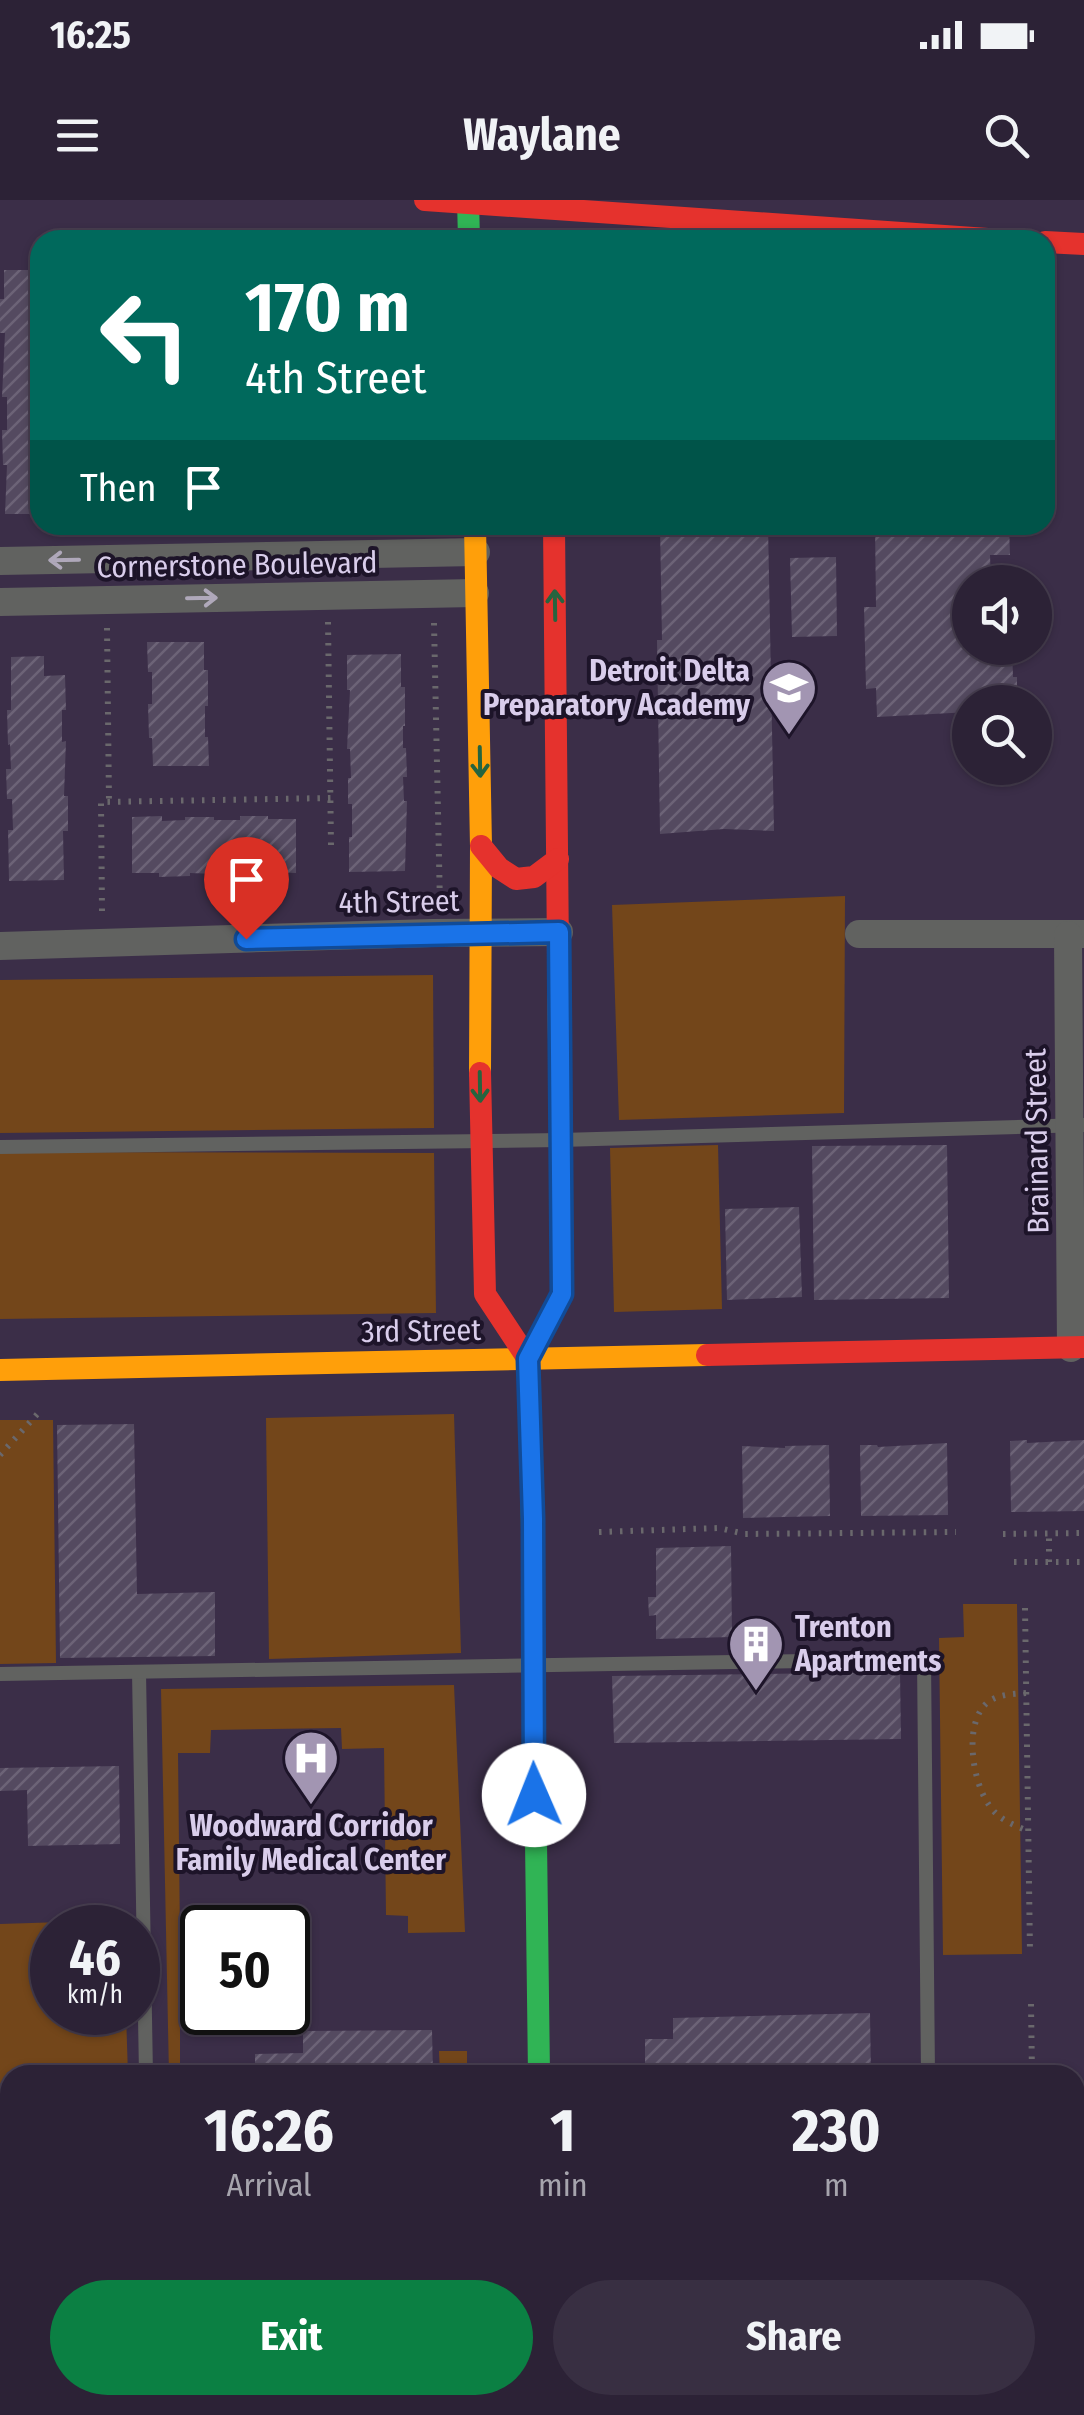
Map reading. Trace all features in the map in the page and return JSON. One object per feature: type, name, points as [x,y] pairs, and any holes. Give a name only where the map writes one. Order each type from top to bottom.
[{"type":"main road","points":[[424,200],[841,230]]},
{"type":"main road","points":[[468,202],[469,230]]},
{"type":"main road","points":[[1055,243],[1084,244]]},
{"type":"main road","points":[[539,2065],[528,1359],[562,1294],[554,535]]},
{"type":"main road","points":[[476,538],[480,1141],[485,1294],[528,1359]]},
{"type":"main road","points":[[481,846],[510,878],[522,881],[542,874],[558,859]]},
{"type":"main road","name":"3rd Street","points":[[0,1370],[1077,1348]]},
{"type":"street","name":"Cornerstone Boulevard","points":[[0,561],[476,538]]},
{"type":"street","name":"Cornerstone Boulevard","points":[[0,602],[476,593]]},
{"type":"street","name":"4th Street","points":[[0,946],[559,932]]},
{"type":"street","points":[[859,934],[1076,934]]},
{"type":"street","name":"Brainard Street","points":[[1076,934],[1077,1348]]},
{"type":"lane","points":[[0,1147],[561,1140],[1076,1125]]},
{"type":"lane","points":[[0,1674],[924,1659],[928,2065]]},
{"type":"lane","points":[[140,1672],[146,2065]]},
{"type":"path","points":[[328,622],[331,845]]},
{"type":"path","points":[[433,906],[440,906],[434,622]]},
{"type":"path","points":[[107,626],[110,802]]},
{"type":"path","points":[[102,912],[101,802],[331,798]]},
{"type":"path","points":[[0,1455],[41,1410]]},
{"type":"path","points":[[598,1532],[719,1528],[746,1534],[956,1532]]},
{"type":"path","points":[[1049,1533],[1049,1562]]},
{"type":"path","points":[[1002,1534],[1084,1533]]},
{"type":"path","points":[[1014,1562],[1084,1562]]},
{"type":"path","points":[[1025,1608],[1030,1952]]},
{"type":"path","points":[[1026,1693],[1006,1694],[991,1700],[980,1711],[974,1728],[973,1754],[979,1787],[990,1807],[1001,1818],[1028,1831]]},
{"type":"path","points":[[1031,2004],[1032,2065]]},
{"type":"shaded area","points":[[845,896],[844,1113],[619,1120],[612,905]]},
{"type":"shaded area","points":[[433,975],[434,1128],[0,1133],[0,980]]},
{"type":"shaded area","points":[[718,1145],[722,1309],[614,1312],[610,1148]]},
{"type":"shaded area","points":[[0,1152],[434,1153],[436,1313],[0,1319]]},
{"type":"shaded area","points":[[454,1414],[461,1653],[269,1659],[266,1418]]},
{"type":"shaded area","points":[[0,1420],[53,1420],[56,1663],[0,1664]]},
{"type":"shaded area","points":[[963,1604],[1017,1604],[1022,1954],[943,1955],[939,1638],[964,1637]]},
{"type":"shaded area","points":[[454,1685],[465,1932],[408,1933],[408,1916],[386,1915],[384,1748],[342,1749],[341,1728],[211,1730],[210,1753],[178,1753],[180,2065],[169,2065],[161,1689]]},
{"type":"shaded area","points":[[30,1923],[30,2035],[127,2035],[128,2065],[0,2065],[0,1924]]},
{"type":"shaded area","points":[[439,2051],[467,2051],[467,2065],[440,2065]]},
{"type":"building","points":[[4,270],[30,270],[30,514],[5,514],[7,465],[3,465],[2,430],[7,430],[7,397],[2,397],[5,333],[0,333],[0,299],[4,299]]},
{"type":"building","points":[[660,535],[768,535],[774,831],[724,829],[660,834],[657,640],[662,640]]},
{"type":"building","points":[[875,535],[1009,535],[1010,555],[990,555],[990,565],[952,565],[952,665],[1013,665],[1017,685],[952,685],[952,713],[877,717],[876,688],[866,689],[864,607],[876,607]]},
{"type":"building","points":[[836,557],[837,636],[792,637],[790,558]]},
{"type":"building","points":[[147,642],[204,642],[209,766],[153,766],[148,704],[152,704],[152,672],[148,672]]},
{"type":"building","points":[[401,654],[407,777],[403,777],[407,801],[405,871],[349,872],[352,804],[348,804],[351,778],[347,749],[347,655]]},
{"type":"building","points":[[44,656],[44,676],[65,675],[62,742],[66,741],[64,796],[68,796],[68,831],[63,831],[64,880],[9,881],[8,830],[13,830],[6,769],[11,769],[7,710],[11,710],[11,657]]},
{"type":"building","points":[[162,816],[162,821],[185,817],[240,820],[240,816],[296,819],[296,873],[242,871],[242,875],[190,873],[159,877],[159,873],[132,873],[132,817]]},
{"type":"building","points":[[947,1145],[949,1298],[814,1300],[812,1146]]},
{"type":"building","points":[[799,1207],[802,1297],[727,1300],[725,1209]]},
{"type":"building","points":[[134,1424],[137,1594],[215,1592],[215,1656],[60,1658],[57,1425]]},
{"type":"building","points":[[1084,1440],[1084,1511],[1011,1512],[1010,1441]]},
{"type":"building","points":[[947,1443],[948,1515],[861,1516],[860,1445]]},
{"type":"building","points":[[829,1445],[830,1516],[743,1518],[742,1446]]},
{"type":"building","points":[[731,1546],[732,1637],[656,1639],[656,1615],[649,1616],[648,1597],[656,1597],[656,1548]]},
{"type":"building","name":"Trenton Apartments","points":[[900,1672],[901,1739],[614,1743],[612,1676]]},
{"type":"building","points":[[119,1766],[120,1844],[28,1846],[27,1790],[0,1791],[0,1768]]},
{"type":"building","points":[[870,2013],[871,2065],[645,2065],[645,2039],[673,2039],[673,2018]]},
{"type":"building","points":[[432,2030],[433,2065],[255,2065],[255,2054],[303,2053],[303,2035],[310,2035],[310,2031]]},
{"type":"traffic: fast","points":[[468,200],[469,230]]},
{"type":"traffic: fast","points":[[531,1451],[539,2065]]},
{"type":"traffic: slow","points":[[475,535],[481,846],[480,1073]]},
{"type":"traffic: slow","points":[[531,1451],[528,1359],[562,1294],[558,955]]},
{"type":"traffic: slow","points":[[0,1370],[707,1355]]},
{"type":"traffic: jam","points":[[425,200],[858,230]]},
{"type":"traffic: jam","points":[[1055,243],[1084,244]]},
{"type":"traffic: jam","points":[[554,535],[558,955]]},
{"type":"traffic: jam","points":[[481,846],[499,868],[516,879],[534,877],[558,859]]},
{"type":"traffic: jam","points":[[480,1073],[485,1294],[528,1359]]},
{"type":"traffic: jam","points":[[707,1355],[1084,1347]]},
{"type":"place","name":"Detroit Delta Preparatory Academy","points":[[789,737]]},
{"type":"place","name":"Trenton Apartments","points":[[756,1693]]},
{"type":"place","name":"Woodward Corridor Family Medical Center","points":[[311,1807]]},
{"type":"route","points":[[246,939],[559,932],[562,1294],[528,1359],[534,1795]]}]
